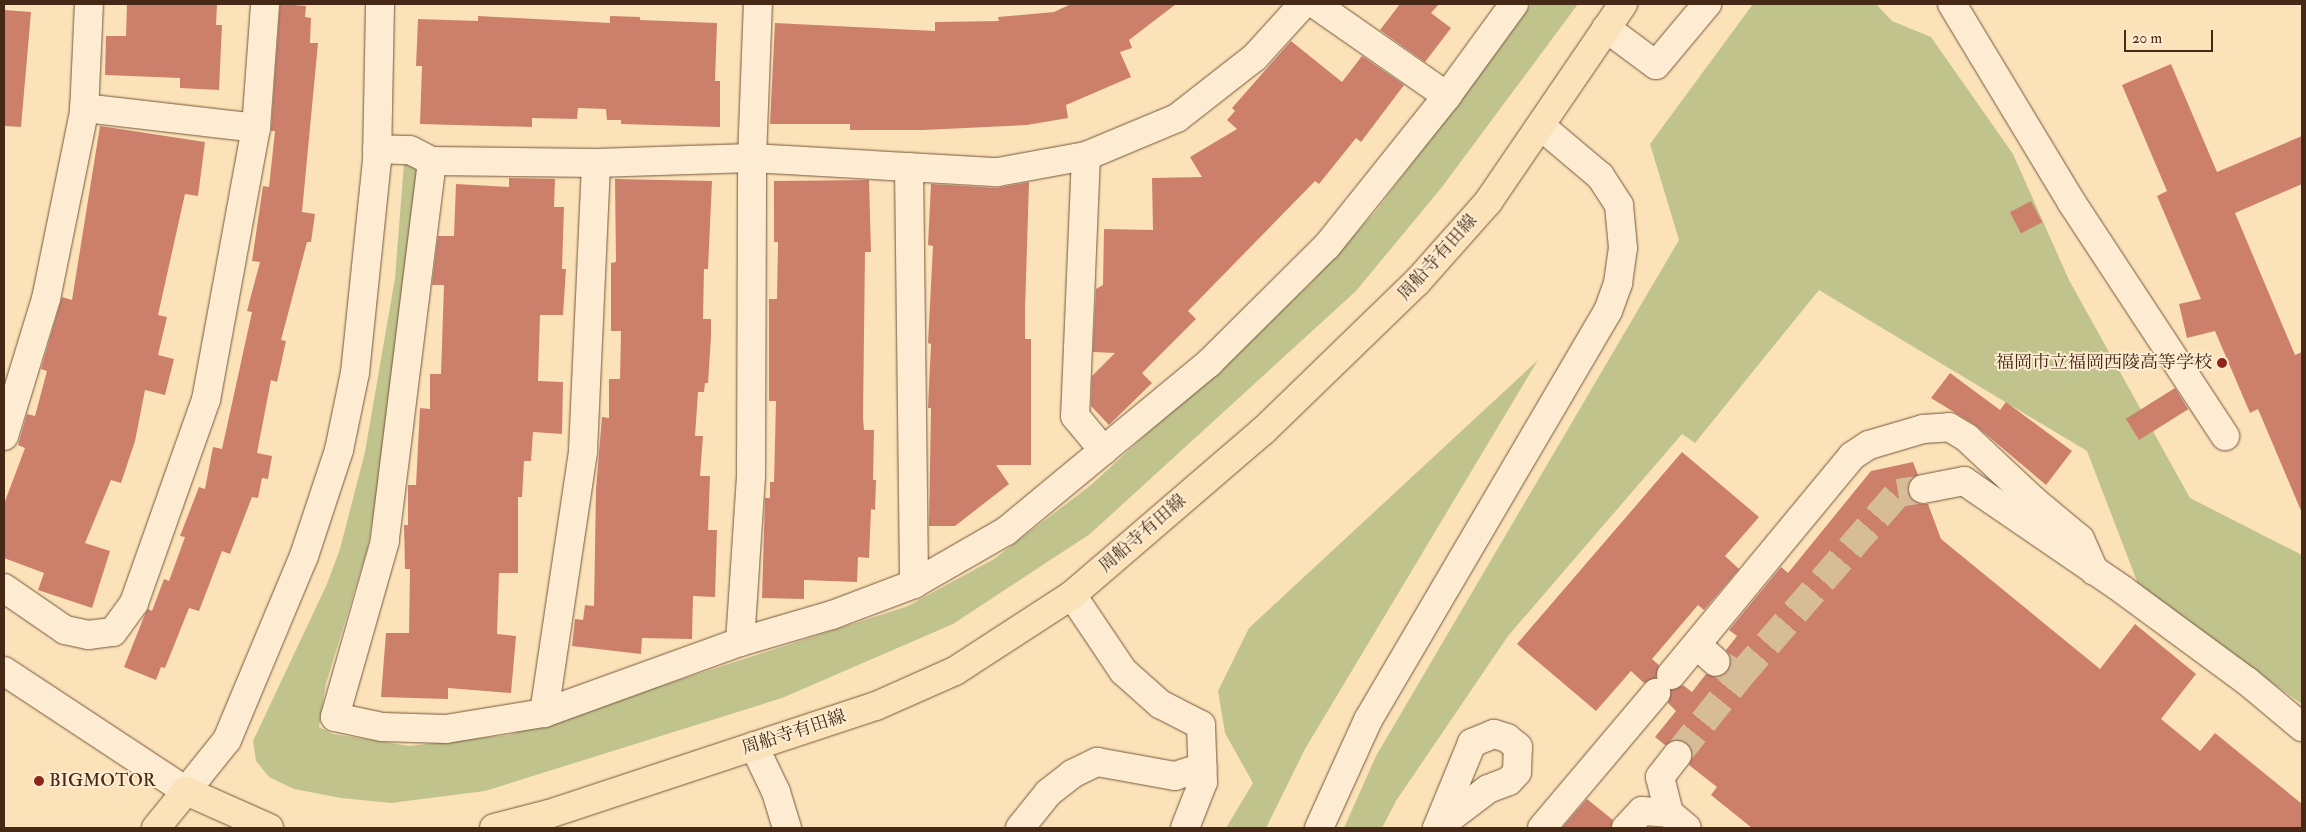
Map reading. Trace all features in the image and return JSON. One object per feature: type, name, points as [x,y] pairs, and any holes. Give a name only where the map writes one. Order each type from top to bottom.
[{"type":"main road","name":"周船寺有田線","points":[[494,828],[549,814],[876,706],[955,671],[1072,595],[1263,431],[1352,347],[1488,202],[1542,127],[1623,4]]},
{"type":"main road","points":[[156,828],[186,790],[269,828]]},
{"type":"street","points":[[4,436],[46,299],[84,108],[89,4]]},
{"type":"street","points":[[4,588],[64,630],[88,635],[113,632],[134,603],[206,400],[256,128],[265,4]]},
{"type":"street","points":[[4,671],[186,790],[227,740],[272,641],[331,483],[355,373],[377,149],[380,4]]},
{"type":"street","points":[[740,642],[751,476],[752,158],[758,4]]},
{"type":"street","points":[[377,149],[410,150],[432,161],[596,163],[752,158],[998,172],[1086,156],[1177,118],[1256,57],[1303,4]]},
{"type":"street","points":[[1315,4],[1447,96]]},
{"type":"street","points":[[432,161],[385,542],[335,717],[382,728],[446,729],[544,713],[740,642],[832,615],[914,584],[1006,532],[1209,363],[1327,246],[1447,96],[1514,4]]},
{"type":"street","points":[[1606,28],[1656,65],[1707,4]]},
{"type":"street","points":[[1952,4],[2072,203],[2225,436]]},
{"type":"street","points":[[84,108],[256,128]]},
{"type":"street","points":[[1319,828],[1368,720],[1608,311],[1618,283],[1623,248],[1619,205],[1600,176],[1542,127]]},
{"type":"street","points":[[1086,156],[1076,416],[1104,451]]},
{"type":"street","points":[[544,713],[583,452],[596,163]]},
{"type":"street","points":[[909,167],[914,584]]},
{"type":"street","points":[[1542,828],[1664,684],[1706,654],[1852,456],[1869,445],[1924,429],[1949,427],[1967,438],[2033,500],[2080,538],[2094,571]]},
{"type":"street","points":[[1923,488],[1964,481],[2094,571],[2247,682],[2302,727]]},
{"type":"street","points":[[1072,595],[1123,671],[1160,704],[1201,725],[1203,782],[1185,828]]},
{"type":"street","points":[[754,746],[776,792],[787,828]]},
{"type":"street","points":[[1677,755],[1660,777],[1678,821]]},
{"type":"street","points":[[1020,828],[1048,793],[1072,774],[1097,762],[1175,776],[1203,767]]},
{"type":"street","points":[[1626,828],[1642,811],[1678,821]]},
{"type":"green space","points":[[1532,4],[1578,4],[1442,187],[1356,291],[1090,534],[953,624],[782,698],[485,791],[391,803],[341,798],[294,789],[269,777],[256,761],[253,741],[327,584],[340,549],[365,452],[395,278],[404,163],[415,163],[417,176],[388,426],[368,547],[326,684],[319,727],[333,734],[409,746],[509,735],[908,606],[994,559],[1091,485],[1309,285],[1376,211]]},
{"type":"green space","points":[[1753,4],[1876,4],[1892,21],[1931,37],[2013,154],[2069,280],[2190,498],[2302,555],[2302,704],[2140,589],[2087,451],[1819,290],[1695,443],[1682,434],[1508,636],[1396,801],[1382,828],[1344,828],[1376,756],[1679,240],[1650,144]]},
{"type":"green space","points":[[1538,360],[1305,749],[1266,828],[1226,828],[1253,783],[1225,733],[1218,691],[1249,628]]},
{"type":"building","points":[[127,4],[217,4],[216,25],[222,25],[219,90],[180,88],[180,78],[105,75],[106,36],[126,36]]},
{"type":"building","points":[[280,4],[306,6],[305,17],[311,18],[310,43],[318,43],[302,212],[315,214],[311,242],[307,242],[281,340],[286,341],[277,382],[271,380],[257,453],[272,456],[268,479],[262,478],[258,498],[252,497],[230,554],[222,551],[199,611],[189,608],[165,668],[161,667],[156,680],[124,667],[145,614],[148,609],[152,611],[164,579],[169,581],[185,537],[180,536],[199,487],[205,489],[213,447],[222,449],[252,312],[247,311],[260,262],[252,261],[263,186],[269,187],[275,131],[271,131]]},
{"type":"building","points":[[1071,4],[1176,4],[1129,40],[1132,48],[1120,52],[1131,77],[1066,105],[1068,118],[1027,125],[923,130],[850,130],[850,124],[770,124],[775,23],[935,31],[935,22],[999,21],[998,17],[1054,12]]},
{"type":"building","points":[[1400,4],[1439,4],[1431,13],[1451,28],[1425,62],[1380,30]]},
{"type":"building","points":[[4,10],[31,12],[21,127],[4,126]]},
{"type":"building","points":[[478,16],[610,23],[610,16],[640,17],[640,20],[717,23],[715,81],[720,81],[720,127],[621,124],[621,120],[607,120],[606,109],[578,108],[577,119],[532,118],[532,127],[420,124],[422,66],[416,66],[418,19],[478,21]]},
{"type":"building","points":[[1291,41],[1342,82],[1362,56],[1404,85],[1361,142],[1356,138],[1319,184],[1315,181],[1188,311],[1196,319],[1142,373],[1152,383],[1109,425],[1091,406],[1092,376],[1115,353],[1093,352],[1096,289],[1103,285],[1104,229],[1153,230],[1152,178],[1202,177],[1190,157],[1237,129],[1227,120],[1235,111],[1232,108]]},
{"type":"building","points":[[2171,64],[2217,172],[2302,136],[2302,184],[2235,213],[2295,355],[2302,352],[2302,513],[2258,409],[2250,413],[2215,331],[2187,338],[2179,304],[2201,299],[2157,196],[2167,191],[2122,85]]},
{"type":"building","points":[[100,126],[205,142],[198,196],[185,194],[158,315],[167,317],[158,355],[174,359],[165,395],[145,390],[135,441],[121,483],[111,480],[85,543],[110,551],[92,608],[38,590],[44,573],[4,558],[4,504],[25,448],[18,445],[27,414],[35,416],[47,371],[41,369],[62,297],[72,300]]},
{"type":"building","points":[[509,178],[555,179],[554,207],[564,207],[562,269],[566,269],[563,315],[540,315],[538,381],[563,382],[562,434],[533,432],[531,461],[524,461],[522,497],[518,497],[518,573],[499,573],[497,634],[516,636],[511,693],[448,688],[448,699],[381,697],[386,633],[409,633],[410,569],[405,569],[404,525],[408,525],[408,485],[416,485],[420,408],[430,409],[430,374],[441,374],[444,285],[432,285],[438,236],[454,236],[456,184],[509,187]]},
{"type":"building","points":[[615,179],[712,181],[708,269],[704,269],[703,319],[711,319],[708,383],[705,383],[704,392],[698,392],[695,436],[703,436],[700,476],[710,476],[708,530],[717,530],[715,597],[693,596],[692,639],[642,638],[641,654],[572,646],[575,619],[583,620],[585,605],[594,606],[596,489],[602,417],[609,418],[609,379],[620,379],[621,331],[611,331],[611,263],[616,262]]},
{"type":"building","points":[[869,180],[871,252],[865,252],[863,418],[864,430],[874,430],[873,480],[876,480],[875,510],[871,509],[869,558],[858,557],[857,582],[804,580],[804,599],[762,598],[765,498],[770,498],[770,482],[774,482],[776,401],[769,401],[769,299],[777,299],[778,242],[774,242],[774,181]]},
{"type":"building","points":[[1029,182],[1025,339],[1031,339],[1031,465],[996,465],[1009,484],[955,526],[929,526],[931,408],[928,408],[931,344],[928,343],[933,246],[928,245],[931,184],[997,188]]},
{"type":"building","points":[[2031,201],[2042,222],[2021,233],[2010,212]]},
{"type":"building","points":[[1950,373],[2000,410],[2006,402],[2072,451],[2046,485],[1975,425],[1931,398]]},
{"type":"building","points":[[2175,388],[2188,409],[2139,440],[2126,419]]},
{"type":"building","points":[[1682,452],[1759,517],[1725,556],[1739,569],[1704,610],[1698,605],[1652,659],[1659,665],[1656,678],[1644,683],[1631,671],[1596,711],[1517,644]]},
{"type":"building","points":[[1913,462],[1918,475],[1908,483],[1908,492],[1917,504],[1928,504],[1941,539],[2100,669],[2135,624],[2196,674],[2161,719],[2200,751],[2215,733],[2302,804],[2302,828],[1752,828],[1711,795],[1717,787],[1689,765],[1692,757],[1687,743],[1679,740],[1665,745],[1655,737],[1676,711],[1668,703],[1671,690],[1683,685],[1692,692],[1706,674],[1720,677],[1727,673],[1731,658],[1726,650],[1737,636],[1729,630],[1781,567],[1788,573],[1871,471]]},
{"type":"building","points":[[1587,799],[1613,820],[1611,828],[1562,828]]},
{"type":"tunnel","points":[[1716,662],[1740,676],[1898,493],[1923,489]]},
{"type":"tunnel","points":[[1677,755],[1740,676]]},
{"type":"place","name":"福岡市立福岡西陵高等学校","points":[[2222,363]]},
{"type":"place","name":"BIGMOTOR","points":[[39,781]]}]
